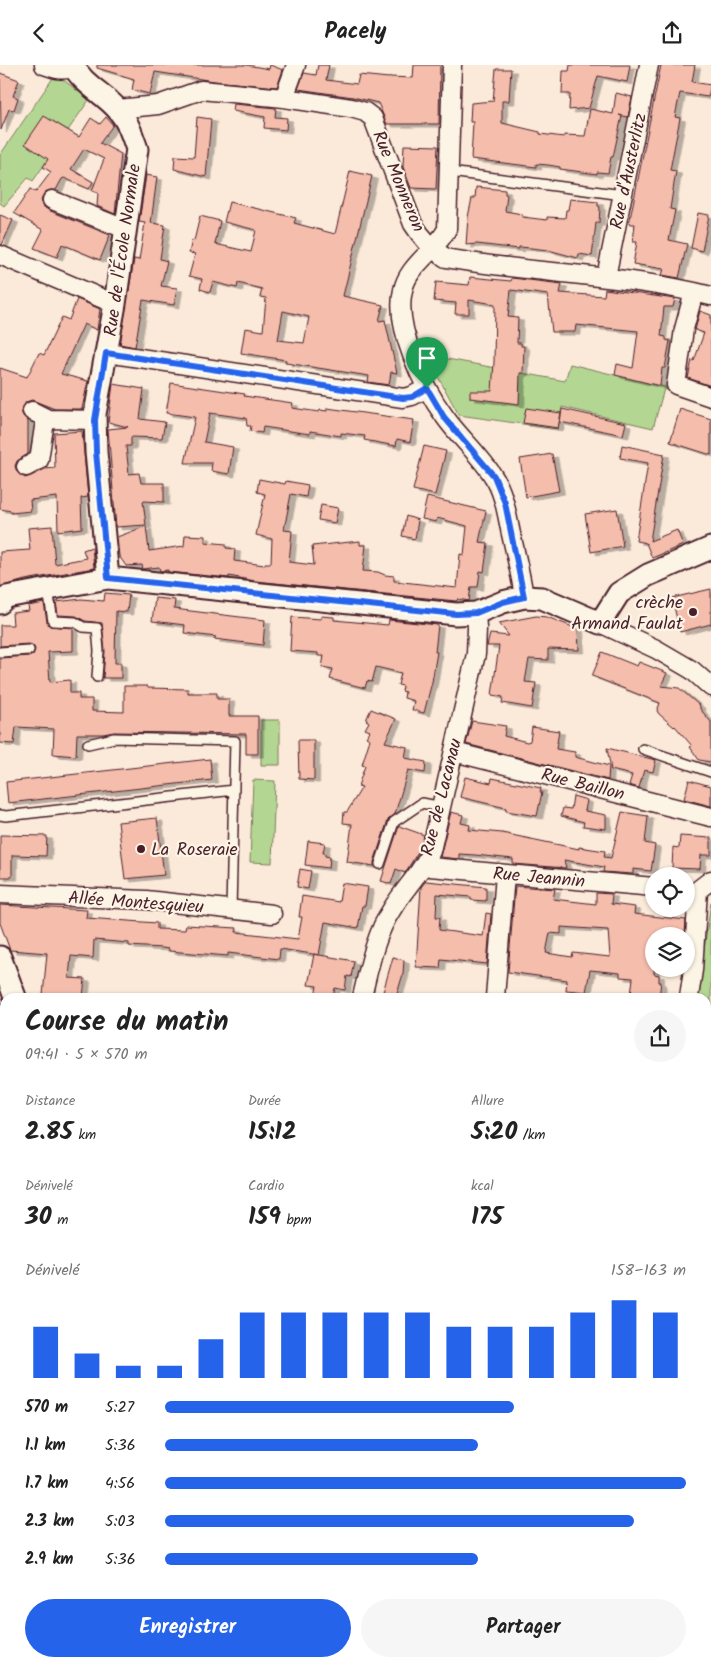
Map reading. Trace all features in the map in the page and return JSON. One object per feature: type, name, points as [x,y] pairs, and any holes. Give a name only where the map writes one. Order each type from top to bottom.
[{"type":"street","points":[[44,65],[56,70],[67,70],[74,66]]},
{"type":"street","points":[[284,98],[296,65]]},
{"type":"street","points":[[452,65],[447,229],[442,238],[408,277],[403,288],[401,314],[416,367],[427,388],[444,417],[494,476],[505,503],[524,597]]},
{"type":"street","name":"Rue d'Austerlitz","points":[[606,277],[649,65]]},
{"type":"street","name":"Rue de l'École Normale","points":[[74,66],[78,73],[118,109],[130,127],[137,149],[95,420],[96,452],[108,578]]},
{"type":"street","name":"Rue Monneron","points":[[118,109],[158,105],[201,90],[284,98],[351,108],[365,112],[373,118],[413,224],[432,249],[446,257],[606,277],[711,296]]},
{"type":"street","points":[[52,200],[125,229]]},
{"type":"street","points":[[8,259],[114,305]]},
{"type":"street","points":[[694,292],[684,329],[676,385],[711,397]]},
{"type":"street","points":[[106,353],[403,398],[412,397],[427,388]]},
{"type":"street","points":[[32,411],[48,419],[95,420]]},
{"type":"street","points":[[26,467],[39,460],[44,427],[48,419]]},
{"type":"street","points":[[600,623],[619,593],[648,575],[711,548]]},
{"type":"street","points":[[0,603],[6,597],[108,578],[447,613],[476,613],[503,602],[524,597],[542,598],[663,653],[692,670],[711,687]]},
{"type":"street","name":"Rue de Lacanau","points":[[363,993],[380,930],[431,851],[476,654],[476,613]]},
{"type":"street","name":"Rue Baillon","points":[[454,752],[711,817]]},
{"type":"street","name":"Rue Jeannin","points":[[425,863],[430,867],[505,875],[645,886]]},
{"type":"street","points":[[495,993],[505,875]]},
{"type":"street","points":[[690,993],[699,886]]},
{"type":"street","name":"Allée Montesquieu","points":[[0,894],[146,900],[272,914]]},
{"type":"street","points":[[0,957],[14,993]]},
{"type":"lane","points":[[450,172],[623,195]]},
{"type":"lane","points":[[48,589],[53,621],[75,622],[83,627],[97,628],[99,651],[98,677]]},
{"type":"lane","points":[[0,652],[29,650]]},
{"type":"lane","points":[[88,744],[114,738],[235,741],[231,910]]},
{"type":"lane","points":[[643,749],[711,772]]},
{"type":"lane","points":[[0,815],[6,816],[234,790]]},
{"type":"lane","points":[[380,864],[394,822],[422,803],[442,807]]},
{"type":"green space","points":[[55,75],[89,100],[33,181],[28,178],[4,206],[0,203],[0,155]]},
{"type":"green space","points":[[426,355],[565,381],[570,364],[669,388],[668,390],[664,389],[653,428],[562,407],[558,429],[459,415]]},
{"type":"green space","points":[[261,720],[280,720],[280,765],[261,765]]},
{"type":"green space","points":[[253,780],[275,781],[272,863],[250,862]]},
{"type":"green space","points":[[711,902],[711,993],[698,993]]},
{"type":"building","points":[[97,65],[247,65],[269,69],[270,65],[283,70],[277,87],[214,81],[155,72],[150,94],[132,90],[134,79],[97,68]]},
{"type":"building","points":[[318,65],[329,65],[326,80],[357,84],[359,75],[413,78],[414,65],[440,65],[439,124],[387,124],[378,103],[353,97],[298,89],[304,73],[316,75]]},
{"type":"building","points":[[570,65],[630,65],[627,82],[598,76],[589,108],[569,110],[570,94],[562,94],[563,71],[569,71]]},
{"type":"building","points":[[661,65],[695,65],[692,82],[711,85],[708,97],[680,93],[675,117],[680,118],[670,170],[676,171],[670,209],[675,210],[669,240],[687,244],[679,278],[662,275],[664,269],[633,264],[637,242],[633,242],[635,224],[629,224]]},
{"type":"building","points":[[496,69],[511,69],[509,101],[502,101],[502,123],[540,132],[540,134],[564,137],[564,135],[585,136],[590,109],[613,114],[616,93],[632,97],[628,117],[619,115],[622,116],[608,173],[597,172],[597,174],[560,169],[560,167],[548,165],[536,164],[536,167],[471,159],[473,122],[470,122],[471,103],[493,101]]},
{"type":"building","points":[[0,73],[19,80],[13,96],[18,98],[14,110],[9,109],[1,130]]},
{"type":"building","points":[[234,104],[276,108],[275,117],[287,118],[286,130],[264,128],[265,117],[233,111]]},
{"type":"building","points":[[44,116],[79,137],[91,118],[100,124],[106,117],[113,125],[100,143],[121,154],[115,214],[97,206],[98,193],[92,191],[104,159],[84,149],[71,169],[93,182],[89,189],[64,178],[56,190],[45,192],[41,201],[48,210],[110,235],[100,260],[62,244],[57,257],[34,248],[43,230],[14,213],[30,189],[36,192],[51,172],[43,167],[48,159],[25,144]]},
{"type":"building","points":[[197,117],[211,119],[206,177],[174,169],[175,156],[194,157]]},
{"type":"building","points":[[404,145],[438,146],[436,189],[411,188],[403,167]]},
{"type":"building","points":[[350,171],[372,176],[343,296],[383,305],[379,321],[385,320],[397,373],[391,372],[389,385],[368,382],[369,376],[286,363],[286,360],[241,353],[245,328],[263,331],[266,298],[260,297],[262,289],[238,283],[237,288],[213,282],[210,292],[200,289],[202,279],[189,276],[195,254],[189,253],[200,216],[220,221],[215,244],[251,252],[256,230],[224,222],[229,202],[296,218],[294,223],[335,234]],"holes":[[[283,311],[309,317],[304,343],[278,340]]]},
{"type":"building","points":[[146,175],[157,177],[151,223],[165,225],[160,259],[167,261],[161,286],[177,288],[174,305],[143,300],[135,347],[120,344],[134,259],[139,260],[145,223],[139,222]]},
{"type":"building","points":[[476,187],[505,190],[507,195],[505,211],[522,214],[522,217],[547,220],[547,217],[565,218],[570,199],[598,202],[600,207],[599,223],[596,223],[592,256],[579,254],[578,258],[548,250],[531,248],[519,247],[519,249],[477,244],[466,245],[468,217],[472,198],[475,198]]},
{"type":"building","points":[[698,213],[709,215],[702,251],[691,248]]},
{"type":"building","points":[[0,215],[13,220],[2,245],[0,245]]},
{"type":"building","points":[[470,277],[511,281],[512,278],[562,284],[560,293],[604,296],[605,289],[675,299],[673,307],[664,307],[661,336],[666,337],[666,340],[670,341],[665,368],[662,368],[660,386],[615,375],[617,364],[633,368],[638,331],[576,325],[575,332],[552,332],[548,295],[511,290],[508,317],[518,318],[517,343],[521,343],[521,346],[524,346],[523,373],[520,373],[519,404],[470,398],[470,391],[492,391],[495,304],[469,300],[469,314],[455,314],[456,303],[434,301],[436,282],[469,285]]},
{"type":"building","points":[[77,299],[100,309],[97,330],[84,324],[61,374],[88,381],[82,409],[55,409],[32,400],[26,402],[21,411],[28,421],[28,454],[17,461],[15,466],[17,472],[25,478],[45,469],[55,468],[54,433],[82,431],[88,497],[81,498],[82,528],[58,531],[57,497],[30,500],[31,511],[11,513],[11,511],[0,509],[0,368],[27,377],[39,353],[44,355],[62,317],[69,320]]},
{"type":"building","points":[[700,311],[711,315],[711,386],[688,378],[692,360],[694,361],[704,333],[695,330]]},
{"type":"building","points":[[171,383],[293,403],[292,408],[319,412],[320,410],[327,411],[327,408],[414,420],[410,442],[397,439],[396,446],[364,440],[365,436],[341,433],[341,436],[310,431],[310,434],[263,427],[262,433],[250,431],[251,426],[247,426],[246,418],[210,413],[204,442],[233,447],[229,474],[211,471],[212,463],[185,463],[195,417],[166,413]]},
{"type":"building","points":[[113,384],[144,389],[140,419],[165,422],[162,438],[131,437],[131,446],[126,446],[129,474],[139,473],[141,483],[164,483],[164,502],[143,501],[146,525],[116,527],[108,429],[128,427],[108,422]]},
{"type":"building","points":[[526,408],[561,413],[558,428],[523,423]]},
{"type":"building","points":[[562,409],[626,423],[623,435],[560,422]]},
{"type":"building","points":[[680,409],[711,419],[711,455],[670,442]]},
{"type":"building","points":[[622,445],[664,454],[650,541],[677,530],[683,545],[652,558],[646,543],[636,541],[648,463],[620,458]]},
{"type":"building","points":[[424,446],[446,451],[435,495],[413,490]]},
{"type":"building","points":[[552,454],[559,491],[526,497],[520,459]]},
{"type":"building","points":[[259,479],[285,484],[286,481],[308,485],[306,497],[291,494],[284,530],[292,531],[289,562],[314,565],[312,546],[360,541],[360,545],[366,545],[363,571],[394,576],[394,581],[457,588],[460,554],[464,555],[467,526],[437,518],[436,522],[422,519],[427,497],[486,511],[479,542],[488,543],[484,572],[480,571],[478,587],[471,587],[469,601],[458,599],[456,601],[255,581],[229,576],[229,578],[168,572],[168,570],[160,571],[159,567],[143,569],[142,565],[126,566],[119,556],[117,537],[146,526],[149,551],[184,546],[185,535],[205,536],[205,542],[226,544],[226,548],[235,549],[234,561],[265,565],[265,563],[271,563],[272,539],[256,535],[265,494],[257,492]]},
{"type":"building","points":[[321,505],[338,508],[335,523],[318,520]]},
{"type":"building","points":[[617,509],[623,546],[591,552],[585,514]]},
{"type":"building","points":[[406,516],[418,520],[415,539],[402,536]]},
{"type":"building","points":[[52,526],[55,564],[86,558],[83,550],[92,547],[94,568],[25,580],[0,587],[0,552],[30,550],[28,528]]},
{"type":"building","name":"crèche Armand Faulat","points":[[711,589],[711,624],[680,632],[672,598]]},
{"type":"building","points":[[105,593],[129,595],[127,612],[116,611],[115,663],[121,663],[121,678],[103,678],[105,651],[102,623],[85,621],[76,616],[58,615],[56,602],[81,599],[104,601]]},
{"type":"building","points":[[155,598],[175,600],[174,609],[265,620],[263,645],[184,633],[185,625],[152,621]]},
{"type":"building","points":[[44,603],[47,622],[50,626],[73,628],[73,651],[48,652],[50,682],[70,680],[70,693],[79,693],[79,699],[92,699],[92,711],[124,712],[124,686],[188,689],[188,693],[217,693],[217,699],[229,699],[229,716],[258,716],[258,754],[246,754],[246,734],[114,732],[77,734],[76,756],[53,754],[54,729],[16,727],[14,744],[0,743],[0,658],[30,656],[33,655],[35,650],[34,646],[29,644],[0,646],[0,625],[13,625],[12,613],[29,611],[28,606]]},
{"type":"building","points":[[321,616],[334,617],[334,620],[388,625],[389,620],[438,625],[435,652],[437,652],[424,713],[412,710],[414,701],[404,698],[403,686],[398,685],[401,673],[376,667],[372,682],[367,681],[365,688],[330,679],[333,669],[322,667],[324,656],[318,656],[318,653],[290,651],[292,617],[321,619]]},
{"type":"building","points":[[536,616],[547,617],[578,629],[579,650],[548,649],[548,660],[529,659],[525,682],[536,683],[532,708],[502,703],[503,697],[492,695],[499,646],[487,646],[490,634],[509,636],[499,623]]},
{"type":"building","points":[[602,652],[637,666],[639,662],[667,673],[661,686],[679,688],[700,706],[700,709],[711,722],[711,762],[699,760],[690,747],[692,746],[675,726],[659,714],[657,711],[660,703],[592,676]]},
{"type":"building","points":[[371,709],[396,719],[385,742],[407,747],[405,758],[426,762],[425,773],[408,770],[395,814],[388,820],[374,866],[347,862],[352,824],[343,823],[344,812],[347,812],[362,787],[358,786],[365,766],[362,765],[370,739],[366,737],[370,731],[365,729],[369,722],[366,720]]},
{"type":"building","points":[[472,721],[506,726],[504,736],[527,742],[530,741],[532,727],[559,731],[556,749],[575,752],[575,757],[609,766],[608,780],[466,744]]},
{"type":"building","points":[[298,740],[314,740],[314,780],[299,779]]},
{"type":"building","points":[[607,748],[656,760],[653,772],[644,770],[639,788],[629,785],[632,775],[611,770]]},
{"type":"building","points":[[210,759],[212,780],[8,803],[6,782]]},
{"type":"building","points":[[465,777],[491,783],[492,778],[541,788],[540,792],[542,792],[537,816],[506,811],[506,808],[460,797]]},
{"type":"building","points":[[689,780],[711,786],[711,806],[684,799]]},
{"type":"building","points":[[573,796],[587,800],[585,811],[606,815],[606,829],[583,826],[584,822],[561,816],[563,808],[571,809]]},
{"type":"building","points":[[451,812],[463,815],[461,823],[470,825],[469,830],[502,833],[579,849],[579,847],[605,851],[604,857],[611,858],[622,812],[648,816],[645,843],[655,845],[652,867],[645,867],[645,870],[633,869],[633,874],[603,872],[604,867],[564,860],[566,868],[513,864],[513,859],[475,855],[459,854],[459,859],[440,857]]},
{"type":"building","name":"La Roseraie","points":[[157,818],[164,875],[125,879],[118,822]]},
{"type":"building","points":[[399,826],[424,835],[421,847],[405,873],[396,869],[391,884],[381,881]]},
{"type":"building","points":[[0,835],[47,836],[46,856],[12,855],[12,877],[0,877]]},
{"type":"building","points":[[680,836],[711,838],[711,855],[701,855],[700,869],[695,869],[695,867],[672,867],[673,847],[679,848]]},
{"type":"building","points":[[308,841],[325,843],[323,853],[325,853],[325,856],[330,857],[329,868],[305,865]]},
{"type":"building","points":[[300,869],[311,871],[308,889],[297,887]]},
{"type":"building","points":[[426,881],[486,887],[486,901],[471,900],[471,897],[437,894],[436,917],[440,917],[439,930],[483,936],[486,913],[491,914],[487,964],[441,959],[440,968],[416,967],[421,887]]},
{"type":"building","points":[[342,883],[368,887],[365,906],[362,906],[358,928],[325,922],[319,955],[280,949],[279,959],[228,953],[228,956],[169,951],[169,949],[162,948],[129,946],[129,943],[94,940],[93,958],[71,956],[69,978],[85,979],[83,993],[43,993],[47,953],[10,950],[0,923],[0,905],[87,910],[86,918],[157,923],[157,929],[185,930],[186,925],[237,928],[236,932],[298,939],[302,917],[299,917],[302,896],[339,902]]},
{"type":"building","points":[[515,886],[555,889],[553,899],[596,904],[596,893],[612,894],[611,904],[635,907],[634,914],[645,915],[645,917],[686,920],[686,927],[645,927],[645,977],[659,977],[659,982],[661,982],[660,993],[631,993],[633,978],[620,977],[620,973],[590,970],[586,992],[566,990],[567,980],[508,972]],"holes":[[[561,927],[608,930],[610,957],[573,953],[572,957],[546,953],[550,933],[561,934]]]},
{"type":"building","points":[[314,954],[354,961],[351,977],[347,976],[345,990],[335,988],[334,993],[316,993],[317,986],[308,985]]},
{"type":"building","points":[[393,957],[404,960],[403,974],[397,993],[383,992]]},
{"type":"place","name":"crèche Armand Faulat","points":[[693,612]]},
{"type":"place","name":"La Roseraie","points":[[141,849]]},
{"type":"route","points":[[106,353],[403,398],[412,397],[427,388],[444,417],[494,476],[505,503],[524,597],[503,602],[476,613],[456,614],[108,578],[96,452],[95,420],[106,353]]}]
